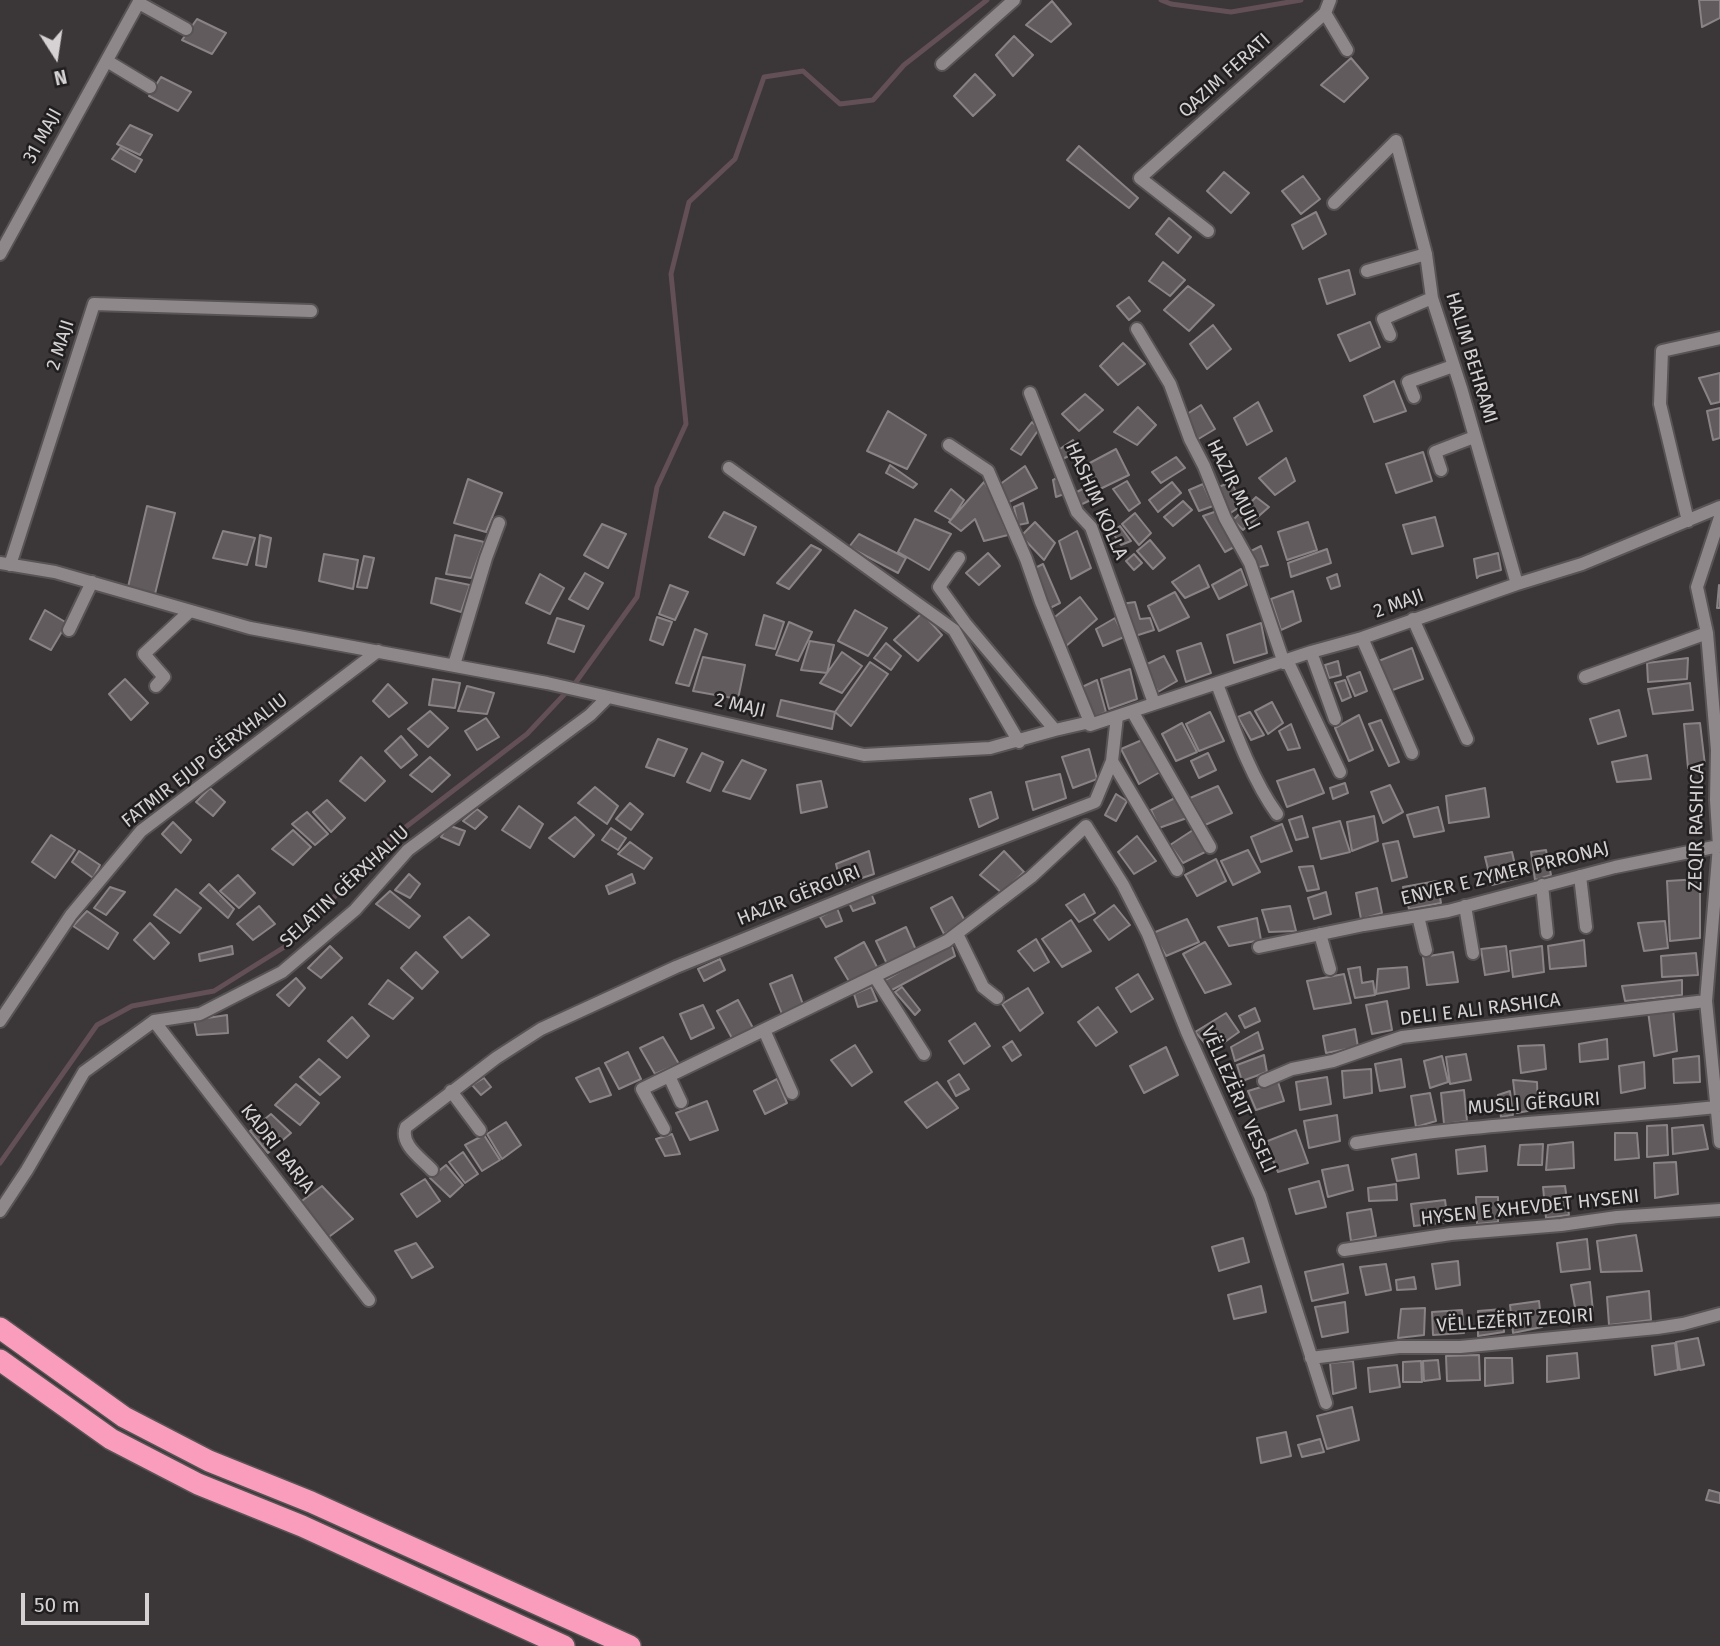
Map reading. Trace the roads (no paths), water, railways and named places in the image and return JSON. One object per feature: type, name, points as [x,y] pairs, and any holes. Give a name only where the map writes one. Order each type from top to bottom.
[{"type":"highway","points":[[0,1328],[124,1417],[209,1461],[311,1502],[541,1608],[631,1646]]},
{"type":"highway","points":[[0,1360],[111,1439],[198,1484],[302,1527],[564,1646]]},
{"type":"street","points":[[942,64],[1014,0]]},
{"type":"street","name":"QAZIM FERATI","points":[[1208,231],[1140,178],[1325,13],[1330,0]]},
{"type":"street","points":[[139,2],[186,29]]},
{"type":"street","name":"31 MAJI","points":[[0,254],[139,2]]},
{"type":"street","points":[[1325,13],[1347,50]]},
{"type":"street","points":[[107,61],[150,87]]},
{"type":"street","name":"HALIM BEHRAMI","points":[[1334,203],[1396,141],[1426,254],[1432,298],[1517,584]]},
{"type":"street","points":[[1367,271],[1426,254]]},
{"type":"street","points":[[1390,335],[1383,319],[1432,298]]},
{"type":"street","name":"2 MAJI","points":[[311,311],[94,304],[5,564],[55,572],[250,628],[547,683],[864,755],[990,748],[1090,722],[1090,725],[1582,564],[1720,507]]},
{"type":"street","name":"HAZIR MULI","points":[[1137,329],[1170,384],[1179,415],[1225,518],[1250,563],[1285,661],[1340,772]]},
{"type":"street","points":[[1688,520],[1660,404],[1662,351],[1720,338]]},
{"type":"street","points":[[1414,397],[1408,382],[1454,366]]},
{"type":"street","name":"HASHIM KOLLA","points":[[1030,393],[1077,512],[1091,527],[1154,703]]},
{"type":"street","points":[[1441,470],[1435,452],[1474,437]]},
{"type":"street","points":[[949,444],[988,471],[1090,722]]},
{"type":"street","points":[[729,468],[954,630],[1019,741]]},
{"type":"street","name":"ZEQIR RASHICA","points":[[1720,517],[1696,587],[1707,633],[1717,750],[1719,846],[1706,1001],[1720,1142]]},
{"type":"street","points":[[454,665],[499,523]]},
{"type":"street","points":[[959,558],[939,587],[965,623],[1055,730]]},
{"type":"street","points":[[69,630],[92,582]]},
{"type":"street","points":[[156,686],[163,677],[144,654],[190,611]]},
{"type":"street","points":[[1413,619],[1467,739]]},
{"type":"street","points":[[1585,677],[1707,633]]},
{"type":"street","points":[[1362,638],[1412,753]]},
{"type":"street","name":"FATMIR EJUP GËRXHALIU","points":[[0,1021],[71,915],[141,831],[378,651]]},
{"type":"street","points":[[1311,652],[1335,719]]},
{"type":"street","points":[[1217,684],[1233,727],[1277,814]]},
{"type":"street","name":"SELATIN GËRXHALIU","points":[[0,1211],[84,1072],[154,1021],[200,1014],[282,972],[355,910],[408,850],[590,715],[608,696]]},
{"type":"street","points":[[1132,711],[1210,847]]},
{"type":"street","points":[[664,1129],[642,1089],[947,941],[1031,877],[1086,825],[1112,761],[1117,716]]},
{"type":"street","points":[[1112,761],[1177,870]]},
{"type":"street","name":"HAZIR GËRGURI","points":[[432,1170],[405,1142],[406,1127],[496,1058],[541,1029],[676,967],[886,882],[1095,802]]},
{"type":"street","name":"VËLLEZËRIT VESELI","points":[[1086,825],[1123,885],[1148,934],[1187,1032],[1259,1196],[1326,1403]]},
{"type":"street","name":"ENVER E ZYMER PRRONAJ","points":[[1259,947],[1465,906],[1580,876],[1719,846]]},
{"type":"street","points":[[1580,876],[1586,927]]},
{"type":"street","points":[[1542,885],[1547,933]]},
{"type":"street","points":[[1465,906],[1473,953]]},
{"type":"street","points":[[1418,916],[1426,950]]},
{"type":"street","points":[[957,934],[983,987],[997,998]]},
{"type":"street","points":[[1320,934],[1330,969]]},
{"type":"street","points":[[875,977],[924,1054]]},
{"type":"street","name":"DELI E ALI RASHICA","points":[[1264,1081],[1292,1069],[1333,1060],[1402,1037],[1706,1001]]},
{"type":"street","name":"KADRI BARJA","points":[[154,1021],[369,1300]]},
{"type":"street","points":[[764,1030],[792,1093]]},
{"type":"street","points":[[669,1076],[681,1102]]},
{"type":"street","points":[[451,1091],[480,1130]]},
{"type":"street","name":"MUSLI GËRGURI","points":[[1356,1143],[1471,1127],[1626,1117],[1716,1107]]},
{"type":"street","name":"HYSEN E XHEVDET HYSENI","points":[[1344,1250],[1451,1234],[1561,1225],[1617,1217],[1720,1210]]},
{"type":"street","name":"VËLLEZËRIT ZEQIRI","points":[[1311,1358],[1399,1347],[1460,1347],[1533,1341],[1683,1324],[1720,1314]]},
{"type":"street","points":[[1683,1324],[1685,1338]]},
{"type":"waterway","points":[[0,1163],[97,1025],[132,1006],[214,991],[294,941],[381,846],[527,734],[576,682],[637,597],[657,487],[686,424],[671,274],[689,202],[735,159],[764,77],[803,71],[840,104],[873,100],[904,65],[987,0]]},
{"type":"waterway","points":[[1161,0],[1171,4],[1231,12],[1301,0]]}]
